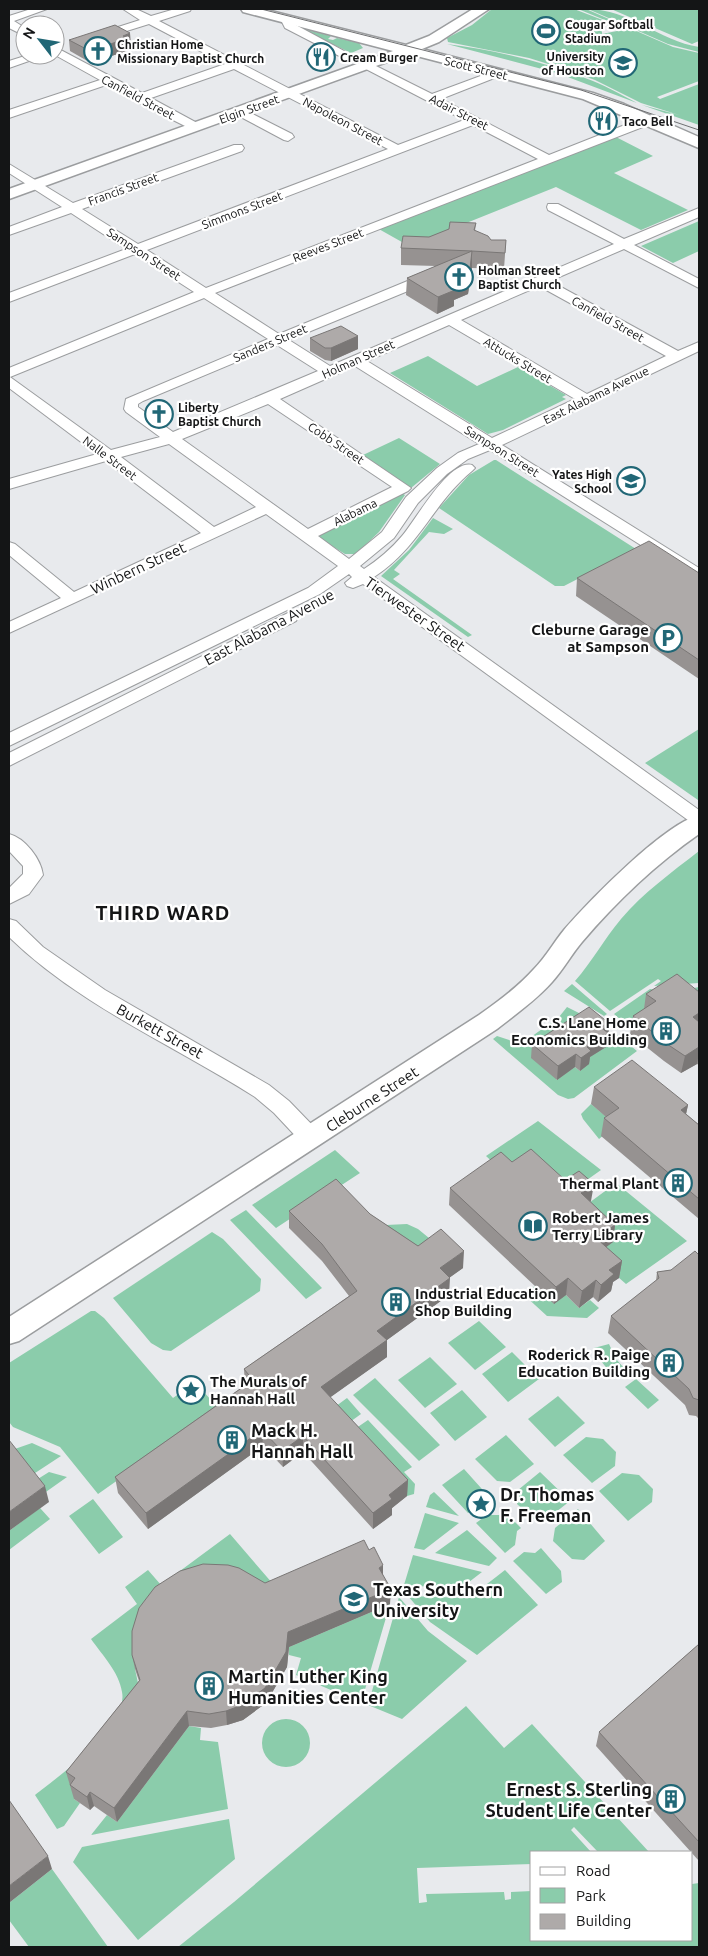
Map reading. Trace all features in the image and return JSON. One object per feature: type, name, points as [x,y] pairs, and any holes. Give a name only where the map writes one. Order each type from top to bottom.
[{"type":"main road","name":"Scott Street","points":[[248,9],[291,14],[406,44],[498,73],[588,96],[649,120],[699,143]]},
{"type":"main road","name":"Elgin Street","points":[[406,44],[428,42],[453,29],[482,9]]},
{"type":"main road","name":"Scott Street","points":[[291,14],[385,45],[406,44]]},
{"type":"main road","name":"Elgin Street","points":[[9,194],[368,66],[406,44],[433,23]]},
{"type":"main road","name":"Scott Street","points":[[428,42],[562,77],[699,135]]},
{"type":"main road","name":"Elgin Street","points":[[92,148],[385,45]]},
{"type":"main road","points":[[12,173],[37,168]]},
{"type":"main road","name":"Cleburne Street","points":[[9,1332],[458,1044],[518,1000],[544,975],[573,936],[623,883],[671,842],[699,823]]},
{"type":"street","points":[[9,19],[42,9]]},
{"type":"street","name":"Napoleon Street","points":[[128,9],[237,64],[398,150]]},
{"type":"street","points":[[65,47],[186,9]]},
{"type":"street","points":[[291,14],[289,26],[351,58]]},
{"type":"street","name":"Canfield Street","points":[[65,56],[195,127]]},
{"type":"street","points":[[139,98],[237,64]]},
{"type":"street","name":"Adair Street","points":[[368,66],[476,120],[548,159]]},
{"type":"street","points":[[433,98],[498,73]]},
{"type":"street","points":[[9,114],[108,81]]},
{"type":"street","points":[[242,112],[288,137]]},
{"type":"street","name":"Simmons Street","points":[[9,298],[476,120]]},
{"type":"street","name":"Reeves Street","points":[[9,373],[204,293],[649,120]]},
{"type":"street","name":"Francis Street","points":[[9,231],[238,148]]},
{"type":"street","name":"Sampson Street","points":[[12,173],[72,208],[329,372]]},
{"type":"street","points":[[553,207],[699,284]]},
{"type":"street","name":"Holman Street","points":[[9,484],[172,438],[699,212]]},
{"type":"street","name":"Canfield Street","points":[[539,281],[677,356]]},
{"type":"street","name":"Sanders Street","points":[[132,409],[131,402],[138,398],[415,283]]},
{"type":"street","name":"Attucks Street","points":[[449,319],[587,400]]},
{"type":"street","name":"East Alabama Avenue","points":[[9,760],[258,635],[400,546],[422,522],[443,490],[492,444],[699,346]]},
{"type":"street","name":"Sampson Street","points":[[356,360],[699,575]]},
{"type":"street","name":"Nalle Street","points":[[9,381],[106,456],[212,533]]},
{"type":"street","name":"Cobb Street","points":[[269,398],[404,488]]},
{"type":"street","name":"Tierwester Street","points":[[132,409],[356,573],[699,819]]},
{"type":"street","name":"Alabama","points":[[306,536],[404,488]]},
{"type":"street","name":"Winbern Street","points":[[9,628],[267,508]]},
{"type":"street","points":[[9,546],[73,599]]},
{"type":"street","points":[[9,568],[28,562]]},
{"type":"street","name":"East Alabama Avenue","points":[[9,740],[306,595],[356,573]]},
{"type":"street","points":[[9,840],[32,864],[33,876],[22,889],[9,897]]},
{"type":"street","name":"Burkett Street","points":[[9,926],[23,941],[59,970],[90,991],[264,1092],[312,1138]]},
{"type":"green space","name":"University of Houston","points":[[492,9],[574,9],[613,24],[609,26],[602,23],[602,34],[617,31],[617,25],[578,9],[586,9],[673,47],[699,53],[699,81],[657,97],[660,99],[699,84],[699,125],[642,105],[679,115],[641,103],[595,80],[561,68],[529,58],[448,42],[447,38],[472,25]]},
{"type":"green space","points":[[588,9],[603,10],[630,19],[671,39],[699,47],[699,52],[668,44]]},
{"type":"green space","points":[[611,9],[699,9],[699,41],[692,44]]},
{"type":"green space","points":[[299,28],[331,36],[328,39],[333,40],[337,38],[359,43],[363,48],[351,53]]},
{"type":"green space","points":[[447,44],[482,49],[551,66],[598,83],[637,103],[557,73]]},
{"type":"green space","points":[[614,136],[653,156],[614,173],[688,210],[641,230],[556,187],[409,246],[377,228]]},
{"type":"green space","points":[[699,221],[699,251],[673,263],[641,246]]},
{"type":"green space","points":[[428,356],[477,386],[518,367],[566,395],[562,397],[566,399],[503,430],[488,434],[390,373]]},
{"type":"green space","points":[[399,438],[440,464],[411,488],[363,455]]},
{"type":"green space","points":[[494,460],[636,549],[564,586],[555,586],[439,508],[469,475]]},
{"type":"green space","points":[[402,493],[405,495],[379,532],[356,554],[345,554],[319,538],[318,535]]},
{"type":"green space","points":[[433,518],[453,529],[444,534],[429,532],[394,570],[400,574],[393,579],[472,635],[468,637],[381,576],[409,550]]},
{"type":"green space","points":[[699,729],[699,800],[698,800],[645,763]]},
{"type":"green space","points":[[699,851],[699,983],[654,986],[661,981],[658,979],[610,1011],[575,981],[630,909],[658,883]]},
{"type":"green space","points":[[572,984],[607,1014],[604,1016],[564,991]]},
{"type":"green space","points":[[699,987],[699,1012],[645,1013],[627,1025],[614,1014],[650,989],[674,992]]},
{"type":"green space","points":[[567,1007],[581,1014],[556,1080],[575,1067],[580,1071],[601,1042],[615,1033],[637,1051],[574,1098],[568,1099],[558,1095],[493,1039],[497,1036],[521,1044],[559,1017]]},
{"type":"green space","points":[[591,1104],[616,1125],[599,1139],[581,1114]]},
{"type":"green space","points":[[538,1121],[601,1170],[563,1197],[500,1169],[486,1156]]},
{"type":"green space","points":[[335,1150],[360,1173],[276,1228],[252,1205]]},
{"type":"green space","points":[[616,1183],[687,1241],[626,1284],[594,1256],[578,1211]]},
{"type":"green space","points":[[246,1210],[322,1288],[306,1299],[230,1220]]},
{"type":"green space","points":[[407,1224],[418,1229],[440,1247],[417,1263],[365,1226]]},
{"type":"green space","points":[[212,1232],[223,1239],[261,1279],[260,1291],[171,1351],[163,1350],[151,1343],[113,1298]]},
{"type":"green space","points":[[535,1286],[566,1295],[579,1308],[590,1300],[599,1308],[587,1318],[547,1316],[523,1294]]},
{"type":"green space","points":[[91,1311],[95,1311],[104,1318],[173,1398],[195,1382],[219,1409],[98,1494],[60,1447],[13,1427],[9,1422],[9,1363]]},
{"type":"green space","points":[[479,1321],[506,1347],[475,1370],[448,1343]]},
{"type":"green space","points":[[609,1344],[616,1359],[624,1368],[613,1376],[597,1356],[594,1348]]},
{"type":"green space","points":[[512,1352],[539,1379],[508,1402],[482,1374]]},
{"type":"green space","points":[[430,1357],[457,1384],[425,1408],[398,1380]]},
{"type":"green space","points":[[375,1378],[440,1445],[419,1461],[353,1395]]},
{"type":"green space","points":[[636,1379],[659,1400],[648,1409],[625,1387]]},
{"type":"green space","points":[[462,1390],[487,1417],[455,1441],[430,1413]]},
{"type":"green space","points":[[558,1396],[585,1423],[555,1447],[528,1419]]},
{"type":"green space","points":[[347,1398],[361,1414],[343,1427],[328,1412]]},
{"type":"green space","points":[[368,1420],[412,1467],[404,1472],[415,1484],[414,1494],[407,1496],[349,1433]]},
{"type":"green space","points":[[506,1435],[534,1464],[510,1482],[497,1481],[475,1459]]},
{"type":"green space","points":[[586,1437],[603,1439],[616,1452],[615,1466],[592,1483],[563,1455]]},
{"type":"green space","points":[[32,1443],[61,1456],[29,1477],[9,1451]]},
{"type":"green space","points":[[464,1469],[490,1498],[468,1513],[442,1485]]},
{"type":"green space","points":[[49,1472],[67,1477],[43,1494],[33,1482]]},
{"type":"green space","points":[[540,1472],[570,1501],[547,1519],[533,1519],[517,1504],[518,1490]]},
{"type":"green space","points":[[622,1473],[639,1475],[653,1489],[652,1502],[628,1521],[599,1491]]},
{"type":"green space","points":[[434,1492],[459,1516],[426,1507],[430,1495]]},
{"type":"green space","points":[[93,1499],[123,1537],[99,1554],[69,1516]]},
{"type":"green space","points":[[40,1508],[50,1519],[9,1550],[9,1531]]},
{"type":"green space","points":[[578,1509],[605,1541],[584,1560],[572,1559],[553,1541],[555,1528]]},
{"type":"green space","points":[[504,1511],[521,1528],[517,1531],[515,1545],[505,1553],[476,1523],[487,1515],[499,1515]]},
{"type":"green space","points":[[425,1513],[459,1523],[424,1550],[414,1548]]},
{"type":"green space","points":[[467,1530],[497,1558],[489,1566],[435,1553]]},
{"type":"green space","points":[[230,1534],[273,1584],[135,1669],[138,1683],[74,1799],[80,1803],[64,1826],[57,1829],[35,1795],[75,1763],[104,1735],[115,1720],[121,1705],[122,1692],[118,1678],[91,1639],[137,1604],[125,1587],[148,1570],[161,1585]]},
{"type":"green space","points":[[541,1548],[561,1571],[562,1582],[546,1594],[513,1561],[524,1552],[535,1553]]},
{"type":"green space","points":[[413,1555],[482,1572],[460,1589],[404,1585]]},
{"type":"green space","points":[[505,1570],[538,1605],[477,1655],[430,1622],[408,1596],[469,1598]]},
{"type":"green space","points":[[399,1597],[428,1631],[467,1661],[402,1719],[368,1705]]},
{"type":"green space","points":[[390,1604],[361,1703],[296,1675],[301,1658],[289,1655],[289,1647]]},
{"type":"green space","points":[[466,1706],[504,1748],[532,1724],[648,1851],[597,1851],[574,1827],[571,1830],[590,1851],[530,1851],[530,1864],[417,1868],[419,1903],[427,1902],[426,1894],[504,1892],[505,1900],[511,1899],[511,1892],[530,1891],[530,1941],[693,1941],[693,1884],[699,1883],[699,1947],[178,1947]]},
{"type":"green space","points":[[281,1719],[291,1719],[303,1726],[310,1738],[310,1748],[303,1760],[291,1767],[281,1767],[273,1763],[266,1756],[262,1748],[262,1738],[266,1730],[273,1723]]},
{"type":"green space","points":[[189,1726],[201,1728],[200,1740],[218,1742],[228,1809],[91,1835],[107,1815],[117,1822]]},
{"type":"green space","points":[[229,1819],[235,1859],[138,1940],[73,1862],[82,1847]]},
{"type":"green space","points":[[52,1869],[108,1947],[29,1947],[9,1920],[9,1903]]},
{"type":"building","points":[[115,25],[130,33],[123,36],[128,38],[90,51],[69,40]]},
{"type":"building","points":[[450,222],[476,223],[474,230],[488,236],[491,240],[506,240],[505,253],[401,248],[403,236],[429,237],[449,229]]},
{"type":"building","points":[[472,251],[469,278],[448,286],[455,290],[438,297],[407,278]]},
{"type":"building","points":[[341,326],[358,336],[331,348],[325,348],[310,338]]},
{"type":"building","name":"Cleburne Garage at Sampson","points":[[649,541],[699,573],[699,660],[577,578]]},
{"type":"building","name":"C.S. Lane Home Economics Building","points":[[677,974],[699,992],[699,1013],[693,1017],[699,1022],[699,1047],[685,1056],[633,1016],[656,1001],[646,994]]},
{"type":"building","points":[[589,1007],[610,1024],[603,1029],[608,1033],[587,1047],[591,1051],[581,1058],[576,1054],[558,1066],[532,1044]]},
{"type":"building","name":"Thermal Plant","points":[[632,1060],[688,1105],[681,1110],[699,1125],[699,1199],[604,1118],[619,1108],[594,1087]]},
{"type":"building","name":"Robert James Terry Library","points":[[531,1149],[565,1180],[579,1171],[594,1184],[581,1193],[615,1225],[596,1238],[622,1261],[609,1270],[614,1274],[601,1285],[596,1280],[582,1291],[568,1278],[556,1287],[450,1188],[501,1152],[512,1162]]},
{"type":"building","points":[[336,1179],[370,1214],[418,1246],[441,1229],[464,1251],[440,1268],[450,1278],[377,1331],[387,1340],[321,1387],[408,1480],[389,1495],[392,1499],[373,1513],[303,1436],[282,1451],[262,1430],[146,1513],[115,1477],[253,1380],[244,1369],[357,1291],[322,1244],[289,1211]]},
{"type":"building","name":"Roderick R. Paige Education Building","points":[[695,1251],[699,1255],[699,1400],[693,1398],[689,1389],[611,1316],[659,1278],[657,1272],[671,1270]]},
{"type":"building","points":[[9,1440],[45,1486],[9,1512]]},
{"type":"building","name":"Martin Luther King Humanities Center","points":[[364,1540],[369,1550],[374,1547],[383,1565],[379,1568],[391,1589],[288,1632],[286,1652],[265,1688],[242,1705],[226,1711],[209,1714],[187,1711],[114,1808],[90,1792],[87,1797],[70,1785],[75,1778],[66,1772],[140,1680],[132,1655],[132,1631],[139,1608],[155,1587],[180,1571],[203,1564],[228,1565],[239,1568],[265,1583]]},
{"type":"building","name":"Ernest S. Sterling Student Life Center","points":[[699,1644],[699,1842],[599,1732]]},
{"type":"building","points":[[9,1800],[48,1856],[9,1886]]},
{"type":"tram line","points":[[261,9],[581,90],[699,130]]},
{"type":"place","name":"Cougar Softball Stadium","points":[[546,31]]},
{"type":"place","name":"Christian Home Missionary Baptist Church","points":[[98,51]]},
{"type":"place","name":"Cream Burger","points":[[321,57]]},
{"type":"place","name":"University of Houston","points":[[623,63]]},
{"type":"place","name":"Taco Bell","points":[[603,121]]},
{"type":"place","name":"Holman Street Baptist Church","points":[[459,277]]},
{"type":"place","name":"Liberty Baptist Church","points":[[159,414]]},
{"type":"place","name":"Yates High School","points":[[631,481]]},
{"type":"place","name":"Cleburne Garage at Sampson","points":[[668,638]]},
{"type":"place","name":"C.S. Lane Home Economics Building","points":[[666,1031]]},
{"type":"place","name":"Thermal Plant","points":[[678,1183]]},
{"type":"place","name":"Robert James Terry Library","points":[[533,1226]]},
{"type":"place","name":"Industrial Education Shop Building","points":[[396,1302]]},
{"type":"place","name":"Roderick R. Paige Education Building","points":[[669,1363]]},
{"type":"place","name":"The Murals of Hannah Hall","points":[[191,1390]]},
{"type":"place","name":"Mack H. Hannah Hall","points":[[232,1440]]},
{"type":"place","name":"Dr. Thomas F. Freeman","points":[[481,1504]]},
{"type":"place","name":"Texas Southern University","points":[[354,1599]]},
{"type":"place","name":"Martin Luther King Humanities Center","points":[[209,1686]]},
{"type":"place","name":"Ernest S. Sterling Student Life Center","points":[[671,1799]]},
{"type":"district","name":"THIRD WARD","points":[[163,912]]}]
